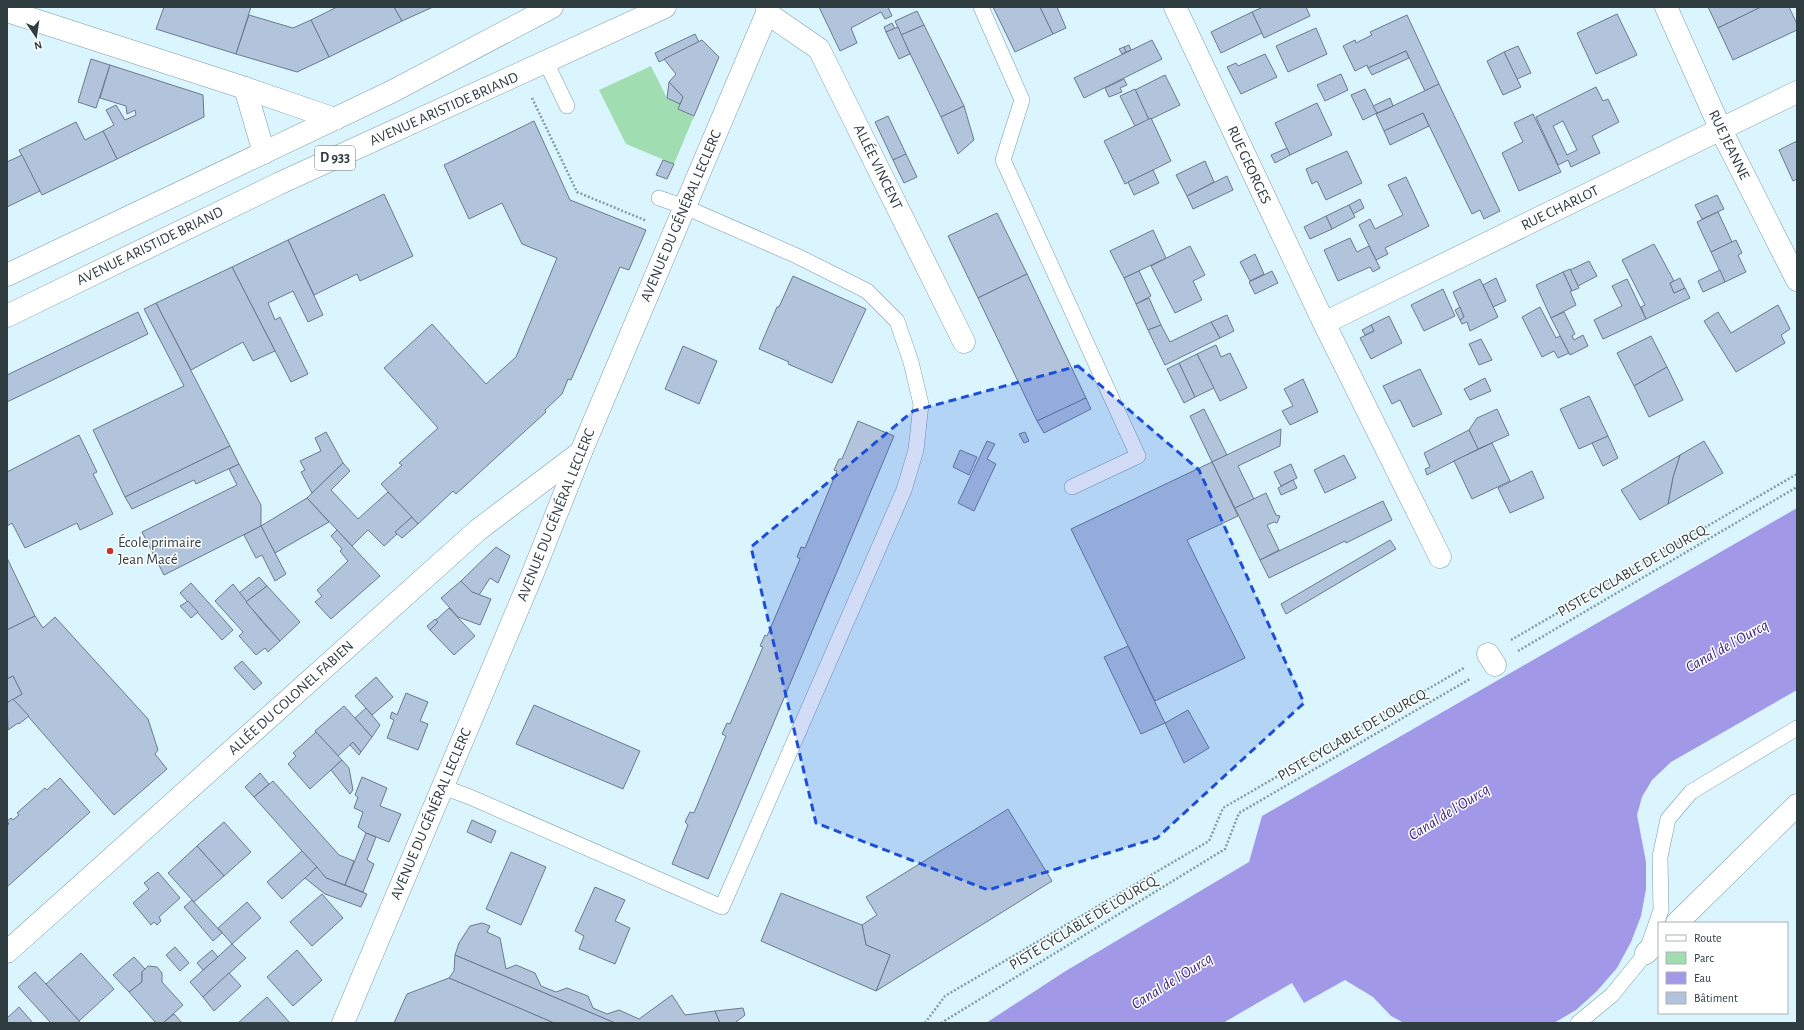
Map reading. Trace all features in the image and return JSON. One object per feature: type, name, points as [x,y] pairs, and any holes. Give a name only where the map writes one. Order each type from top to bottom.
[{"type":"street","name":"D 933","points":[[7,275],[335,119],[476,48],[552,7]]},
{"type":"street","name":"AVENUE ARISTIDE BRIAND","points":[[7,316],[278,184],[665,7]]},
{"type":"street","name":"RUE GEORGES","points":[[1175,7],[1324,323],[1440,557]]},
{"type":"street","name":"RUE JEANNE","points":[[1666,7],[1721,130],[1797,280]]},
{"type":"street","name":"AVENUE DU GÉNÉRAL LECLERC","points":[[343,1023],[533,573],[581,452],[767,10]]},
{"type":"street","name":"ALLÉE VINCENT","points":[[767,10],[819,48],[964,342]]},
{"type":"street","points":[[7,11],[245,88],[335,119]]},
{"type":"street","points":[[245,88],[264,153]]},
{"type":"street","name":"RUE CHARLOT","points":[[1324,323],[1797,92]]},
{"type":"street","name":"ALLÉE DU COLONEL FABIEN","points":[[7,952],[478,530],[581,452]]},
{"type":"street","points":[[1678,922],[1797,805]]},
{"type":"lane","points":[[981,7],[1022,100],[1003,160],[1138,456],[1072,487]]},
{"type":"lane","points":[[546,62],[567,106]]},
{"type":"lane","points":[[442,787],[470,797],[722,907],[904,490],[916,450],[921,404],[911,362],[897,321],[867,291],[797,256],[685,207],[659,198]]},
{"type":"lane","points":[[1658,922],[1661,910],[1660,857],[1668,819],[1691,792],[1797,728]]},
{"type":"lane","points":[[1578,1023],[1612,995],[1652,947],[1658,922]]},
{"type":"path","points":[[520,74],[577,192],[674,234]]},
{"type":"path","points":[[925,1023],[945,996],[1209,841],[1223,808],[1491,659],[1797,474]]},
{"type":"path","name":"PISTE CYCLABLE DE L'OURCQ","points":[[941,1023],[1225,849],[1239,813],[1491,659],[1797,487]]},
{"type":"highlighted area","points":[[1078,366],[1199,470],[1304,703],[1157,838],[988,890],[816,823],[751,547],[913,411]]},
{"type":"green space","points":[[651,66],[667,98],[680,104],[678,109],[694,116],[674,164],[626,144],[599,90]]},
{"type":"water","name":"Canal de l'Ourcq","points":[[1797,508],[1797,690],[1671,762],[1652,780],[1642,797],[1637,815],[1646,862],[1646,889],[1641,916],[1631,942],[1617,968],[1597,991],[1576,1010],[1554,1023],[1404,1023],[1391,1016],[1373,997],[1345,980],[1304,1003],[1292,983],[1223,1023],[986,1023],[1064,972],[1249,862],[1262,816]]},
{"type":"building","points":[[164,7],[251,7],[236,54],[156,29]]},
{"type":"building","points":[[337,7],[394,7],[402,21],[329,57],[311,20]]},
{"type":"building","points":[[394,7],[433,7],[402,21]]},
{"type":"building","points":[[819,7],[888,7],[892,16],[885,19],[881,12],[851,28],[857,43],[840,51]]},
{"type":"building","points":[[993,7],[1040,7],[1053,34],[1015,52]]},
{"type":"building","points":[[1040,7],[1057,7],[1066,28],[1053,34]]},
{"type":"building","points":[[1263,7],[1306,7],[1310,16],[1264,38],[1252,12]]},
{"type":"building","points":[[1708,7],[1761,7],[1718,28]]},
{"type":"building","points":[[1761,7],[1789,7],[1797,24],[1797,30],[1733,60],[1718,28]]},
{"type":"building","points":[[917,11],[924,25],[901,35],[895,21]]},
{"type":"building","points":[[1252,12],[1262,33],[1221,53],[1211,32]]},
{"type":"building","points":[[1617,14],[1637,55],[1596,74],[1577,33]]},
{"type":"building","points":[[249,15],[293,28],[311,20],[329,57],[297,72],[236,54]]},
{"type":"building","points":[[1407,15],[1439,84],[1425,91],[1406,51],[1368,68],[1367,65],[1355,71],[1343,46],[1355,40],[1356,43],[1372,35],[1370,32]]},
{"type":"building","points":[[892,23],[895,29],[886,32],[884,27]]},
{"type":"building","points":[[924,25],[964,106],[941,117],[901,35]]},
{"type":"building","points":[[898,27],[910,54],[899,59],[886,32]]},
{"type":"building","points":[[1316,28],[1327,54],[1288,72],[1276,46]]},
{"type":"building","points":[[695,34],[699,42],[659,62],[655,53]]},
{"type":"building","points":[[702,40],[719,57],[694,116],[678,109],[683,97],[669,82],[676,74],[664,59]]},
{"type":"building","points":[[1152,40],[1162,59],[1084,98],[1074,78]]},
{"type":"building","points":[[1129,45],[1131,50],[1126,52],[1124,47]]},
{"type":"building","points":[[1518,46],[1531,73],[1517,79],[1504,52]]},
{"type":"building","points":[[1124,47],[1126,52],[1122,54],[1119,49]]},
{"type":"building","points":[[1406,51],[1409,58],[1372,75],[1368,68]]},
{"type":"building","points":[[1504,52],[1521,87],[1503,95],[1487,61]]},
{"type":"building","points":[[1265,54],[1277,77],[1241,94],[1227,67],[1236,63],[1238,66]]},
{"type":"building","points":[[91,59],[110,65],[96,108],[78,102]]},
{"type":"building","points":[[110,65],[203,95],[204,117],[117,159],[103,131],[114,125],[106,110],[116,105],[125,120],[136,115],[135,110],[127,114],[126,106],[100,98]]},
{"type":"building","points":[[1341,74],[1348,90],[1325,101],[1317,85]]},
{"type":"building","points":[[1165,75],[1180,105],[1149,120],[1135,90]]},
{"type":"building","points":[[1124,79],[1127,85],[1120,88],[1122,92],[1109,97],[1105,88]]},
{"type":"building","points":[[669,82],[683,97],[680,104],[667,98]]},
{"type":"building","points":[[1439,84],[1500,211],[1484,219],[1480,210],[1472,214],[1423,113],[1384,131],[1376,114]]},
{"type":"building","points":[[1596,87],[1603,101],[1608,99],[1619,122],[1592,136],[1600,153],[1571,167],[1568,160],[1558,165],[1536,117]],"holes":[[[1563,121],[1577,150],[1567,155],[1553,126]]]},
{"type":"building","points":[[1135,89],[1149,120],[1135,126],[1120,96]]},
{"type":"building","points":[[1365,89],[1377,113],[1363,120],[1351,95]]},
{"type":"building","points":[[1390,98],[1393,106],[1377,113],[1373,106]]},
{"type":"building","points":[[1317,103],[1332,135],[1290,155],[1275,123]]},
{"type":"building","points":[[964,106],[974,140],[958,154],[941,117]]},
{"type":"building","points":[[1423,113],[1429,126],[1390,145],[1384,131]]},
{"type":"building","points":[[1533,114],[1561,172],[1519,191],[1502,153],[1523,142],[1514,123]]},
{"type":"building","points":[[888,116],[906,154],[893,160],[875,122]]},
{"type":"building","points":[[1151,118],[1171,161],[1125,184],[1104,141]]},
{"type":"building","points":[[534,121],[570,200],[646,230],[629,270],[620,267],[571,380],[568,379],[562,394],[545,410],[546,412],[456,494],[453,491],[418,524],[381,484],[402,465],[399,463],[438,428],[384,368],[432,324],[486,384],[516,357],[557,258],[522,244],[502,203],[469,219],[444,165]]},
{"type":"building","points":[[76,122],[85,140],[103,131],[117,159],[42,195],[19,150]]},
{"type":"building","points":[[1797,141],[1797,179],[1793,181],[1779,150]]},
{"type":"building","points":[[1287,148],[1290,155],[1275,163],[1271,155]]},
{"type":"building","points":[[1347,151],[1362,183],[1326,200],[1317,181],[1312,184],[1306,169]]},
{"type":"building","points":[[906,154],[917,177],[904,183],[893,160]]},
{"type":"building","points":[[22,155],[40,191],[7,207],[7,162]]},
{"type":"building","points":[[663,160],[674,164],[667,179],[656,175]]},
{"type":"building","points":[[1205,161],[1214,182],[1187,196],[1176,175]]},
{"type":"building","points":[[1153,170],[1159,183],[1134,195],[1128,182]]},
{"type":"building","points":[[1227,176],[1233,190],[1193,209],[1187,196]]},
{"type":"building","points":[[1406,177],[1429,226],[1385,248],[1388,254],[1376,260],[1359,225],[1370,219],[1375,229],[1403,215],[1388,185]]},
{"type":"building","points":[[384,194],[413,256],[360,281],[357,274],[314,295],[288,240]]},
{"type":"building","points":[[1717,195],[1724,209],[1702,219],[1695,205]]},
{"type":"building","points":[[1360,199],[1364,208],[1353,214],[1349,205]]},
{"type":"building","points":[[1349,205],[1355,217],[1332,229],[1326,216]]},
{"type":"building","points":[[1718,212],[1732,242],[1711,252],[1697,222]]},
{"type":"building","points":[[997,213],[1027,274],[978,298],[948,236]]},
{"type":"building","points":[[1326,216],[1332,229],[1310,239],[1304,227]]},
{"type":"building","points":[[1153,230],[1166,258],[1124,278],[1110,251]]},
{"type":"building","points":[[1350,238],[1357,252],[1369,246],[1380,268],[1373,272],[1370,267],[1338,281],[1324,250]]},
{"type":"building","points":[[288,240],[323,315],[308,322],[293,291],[268,303],[275,320],[280,317],[308,374],[291,382],[232,267]]},
{"type":"building","points":[[1736,240],[1742,253],[1738,255],[1746,272],[1725,282],[1711,252]]},
{"type":"building","points":[[1654,244],[1674,281],[1670,283],[1674,293],[1685,288],[1690,298],[1646,319],[1641,307],[1645,305],[1622,260]]},
{"type":"building","points":[[1190,246],[1205,275],[1193,281],[1202,300],[1175,313],[1151,266]]},
{"type":"building","points":[[1255,254],[1264,274],[1250,281],[1240,262]]},
{"type":"building","points":[[1589,261],[1597,276],[1578,286],[1570,270]]},
{"type":"building","points":[[232,267],[275,351],[253,361],[243,342],[191,370],[156,303]]},
{"type":"building","points":[[1570,269],[1579,288],[1572,291],[1563,272]]},
{"type":"building","points":[[1720,270],[1725,282],[1703,292],[1698,281]]},
{"type":"building","points":[[1139,271],[1151,296],[1136,304],[1124,278]]},
{"type":"building","points":[[1272,271],[1278,283],[1255,294],[1249,282]]},
{"type":"building","points":[[1563,272],[1572,291],[1570,291],[1576,305],[1551,318],[1536,285]]},
{"type":"building","points":[[1027,274],[1086,398],[1037,421],[978,298]]},
{"type":"building","points":[[793,276],[866,309],[832,383],[788,364],[789,362],[759,349],[777,307],[779,307]]},
{"type":"building","points":[[1496,278],[1506,301],[1493,307],[1483,285]]},
{"type":"building","points":[[1680,278],[1685,288],[1674,293],[1670,283]]},
{"type":"building","points":[[1480,279],[1498,317],[1470,331],[1467,322],[1462,324],[1460,320],[1464,317],[1453,292]]},
{"type":"building","points":[[1627,279],[1646,319],[1603,339],[1594,320],[1622,306],[1612,286]]},
{"type":"building","points":[[1443,289],[1455,316],[1424,331],[1411,305]]},
{"type":"building","points":[[1149,298],[1161,325],[1148,330],[1136,304]]},
{"type":"building","points":[[156,303],[230,446],[125,497],[93,430],[184,386],[144,309]]},
{"type":"building","points":[[1778,305],[1790,329],[1781,335],[1785,343],[1736,372],[1704,321],[1718,312],[1731,333]]},
{"type":"building","points":[[1460,307],[1464,317],[1460,320],[1455,310]]},
{"type":"building","points":[[1540,307],[1556,338],[1560,336],[1569,353],[1558,358],[1554,351],[1542,357],[1522,317]]},
{"type":"building","points":[[138,312],[148,334],[7,402],[7,375]]},
{"type":"building","points":[[1564,312],[1575,334],[1572,336],[1574,340],[1583,335],[1588,346],[1570,355],[1551,318]]},
{"type":"building","points":[[1227,315],[1234,331],[1220,338],[1211,322]]},
{"type":"building","points":[[1389,316],[1402,343],[1371,359],[1360,338],[1374,331],[1371,325]]},
{"type":"building","points":[[1211,322],[1220,338],[1165,365],[1148,330],[1161,325],[1170,342]]},
{"type":"building","points":[[1371,325],[1374,331],[1365,335],[1362,330]]},
{"type":"building","points":[[1651,336],[1667,367],[1634,386],[1617,353]]},
{"type":"building","points":[[1481,339],[1492,360],[1479,365],[1469,344]]},
{"type":"building","points":[[1216,345],[1221,357],[1230,353],[1247,388],[1220,401],[1197,354]]},
{"type":"building","points":[[683,346],[717,361],[699,404],[665,389]]},
{"type":"building","points":[[1197,354],[1214,388],[1195,397],[1179,363]]},
{"type":"building","points":[[1179,363],[1195,397],[1184,403],[1167,369]]},
{"type":"building","points":[[1667,367],[1683,400],[1649,417],[1634,386]]},
{"type":"building","points":[[1420,369],[1442,414],[1413,427],[1400,400],[1392,404],[1383,386]]},
{"type":"building","points":[[1485,378],[1491,391],[1470,400],[1464,389]]},
{"type":"building","points":[[1303,379],[1318,412],[1290,425],[1282,411],[1293,406],[1284,389]]},
{"type":"building","points":[[1589,396],[1608,436],[1579,449],[1560,409]]},
{"type":"building","points":[[1086,398],[1091,409],[1044,433],[1037,421]]},
{"type":"building","points":[[1204,409],[1227,455],[1212,462],[1190,416]]},
{"type":"building","points":[[1497,409],[1509,435],[1478,449],[1469,430],[1477,418]]},
{"type":"building","points":[[858,421],[894,436],[708,879],[672,864],[688,825],[685,822],[690,812],[694,813],[726,736],[722,734],[727,723],[730,724],[763,647],[760,646],[765,635],[767,636],[800,559],[797,557],[801,547],[805,548],[837,471],[834,470],[839,459],[842,459]]},
{"type":"building","points":[[1281,429],[1280,446],[1238,466],[1254,499],[1235,508],[1212,462]]},
{"type":"building","points":[[1469,430],[1478,449],[1427,475],[1425,469],[1430,467],[1424,453]]},
{"type":"building","points":[[326,432],[343,463],[312,493],[301,472],[305,470],[300,461],[321,451],[315,438]]},
{"type":"building","points":[[1025,432],[1029,441],[1024,443],[1019,434]]},
{"type":"building","points":[[79,435],[97,472],[93,474],[113,514],[80,530],[77,523],[25,548],[12,523],[7,526],[7,472]]},
{"type":"building","points":[[1608,436],[1618,458],[1603,466],[1592,443]]},
{"type":"building","points":[[987,441],[995,444],[987,459],[996,464],[974,511],[958,503]]},
{"type":"building","points":[[1704,441],[1723,473],[1668,504],[1673,477],[1680,455]]},
{"type":"building","points":[[1492,443],[1510,481],[1472,499],[1454,461]]},
{"type":"building","points":[[230,446],[239,464],[196,484],[194,480],[132,509],[125,497]]},
{"type":"building","points":[[960,450],[977,457],[969,475],[953,467]]},
{"type":"building","points":[[1344,455],[1356,478],[1325,493],[1314,470]]},
{"type":"building","points":[[1680,455],[1673,477],[1668,504],[1640,520],[1621,490]]},
{"type":"building","points":[[1212,462],[1238,516],[1187,540],[1245,658],[1155,701],[1071,529]]},
{"type":"building","points":[[343,463],[350,471],[331,490],[358,519],[388,492],[412,517],[395,532],[397,534],[384,546],[368,530],[352,546],[307,498]]},
{"type":"building","points":[[239,464],[261,505],[261,526],[164,575],[142,532],[237,485],[229,469]]},
{"type":"building","points":[[1291,464],[1297,478],[1281,486],[1274,472]]},
{"type":"building","points":[[1532,471],[1544,498],[1510,513],[1498,488]]},
{"type":"building","points":[[1293,480],[1297,488],[1281,495],[1278,488]]},
{"type":"building","points":[[1266,493],[1276,515],[1280,516],[1277,523],[1274,522],[1267,525],[1279,550],[1260,560],[1235,508]]},
{"type":"building","points":[[307,498],[329,522],[275,553],[261,526]]},
{"type":"building","points":[[1383,501],[1392,520],[1269,578],[1260,560]]},
{"type":"building","points":[[412,517],[418,524],[402,538],[395,532]]},
{"type":"building","points":[[261,526],[286,574],[275,581],[262,555],[256,558],[244,535]]},
{"type":"building","points":[[337,530],[380,576],[331,619],[315,602],[322,596],[317,590],[348,561],[340,551],[342,549],[331,536]]},
{"type":"building","points":[[1390,540],[1396,549],[1286,614],[1281,604]]},
{"type":"building","points":[[496,547],[510,556],[498,583],[490,578],[479,595],[472,592],[461,581]]},
{"type":"building","points":[[7,558],[35,616],[7,630]]},
{"type":"building","points":[[259,577],[267,586],[246,602],[239,593]]},
{"type":"building","points":[[461,581],[472,592],[491,599],[480,625],[458,617],[441,598]]},
{"type":"building","points":[[191,583],[233,630],[222,640],[180,593]]},
{"type":"building","points":[[233,584],[260,619],[280,641],[268,652],[265,648],[256,655],[239,636],[243,632],[215,601]]},
{"type":"building","points":[[267,586],[300,622],[280,641],[246,602]]},
{"type":"building","points":[[188,601],[198,612],[191,618],[180,606]]},
{"type":"building","points":[[449,608],[475,636],[454,655],[430,630],[438,622],[436,620]]},
{"type":"building","points":[[35,616],[43,628],[55,617],[148,719],[158,750],[155,754],[167,769],[114,815],[13,699],[22,694],[13,676],[7,679],[7,630]]},
{"type":"building","points":[[435,619],[438,622],[430,630],[427,626]]},
{"type":"building","points":[[1128,646],[1165,723],[1141,734],[1104,657]]},
{"type":"building","points":[[242,661],[262,683],[254,690],[234,668]]},
{"type":"building","points":[[13,676],[22,694],[7,703],[7,679]]},
{"type":"building","points":[[376,677],[393,697],[372,715],[355,696]]},
{"type":"building","points":[[406,693],[428,702],[420,721],[428,724],[418,750],[387,738],[394,720],[390,718],[392,712],[397,715]]},
{"type":"building","points":[[13,699],[29,716],[8,730],[7,703]]},
{"type":"building","points":[[534,705],[640,751],[623,789],[516,744]]},
{"type":"building","points":[[344,706],[372,737],[361,752],[353,742],[338,756],[315,731]]},
{"type":"building","points":[[366,708],[380,725],[372,737],[355,718]]},
{"type":"building","points":[[1188,710],[1209,748],[1184,763],[1165,723]]},
{"type":"building","points":[[316,732],[342,760],[310,789],[288,764],[296,756],[293,753]]},
{"type":"building","points":[[353,742],[361,752],[359,755],[350,745]]},
{"type":"building","points":[[342,760],[349,768],[353,790],[350,794],[331,770]]},
{"type":"building","points":[[260,773],[269,784],[254,797],[245,787]]},
{"type":"building","points":[[362,777],[387,788],[380,806],[401,814],[389,842],[366,833],[358,827],[363,812],[354,808],[358,797],[355,795]]},
{"type":"building","points":[[60,778],[90,812],[7,887],[7,825],[9,824],[7,821],[11,818],[13,820],[19,815],[17,813],[45,788],[47,790]]},
{"type":"building","points":[[273,781],[339,855],[354,861],[345,885],[326,878],[254,797]]},
{"type":"building","points":[[1008,809],[1052,881],[876,991],[890,955],[866,945],[862,925],[877,915],[866,897]]},
{"type":"building","points":[[472,820],[496,831],[491,843],[467,832]]},
{"type":"building","points":[[224,822],[251,852],[224,876],[197,846]]},
{"type":"building","points":[[366,833],[376,837],[367,860],[374,864],[363,892],[345,885]]},
{"type":"building","points":[[197,846],[224,876],[194,902],[168,873]]},
{"type":"building","points":[[302,851],[317,867],[282,899],[267,882]]},
{"type":"building","points":[[511,852],[546,867],[521,925],[486,909]]},
{"type":"building","points":[[317,867],[326,878],[367,894],[361,907],[325,894],[305,878]]},
{"type":"building","points":[[158,872],[180,898],[159,917],[161,921],[157,925],[154,922],[151,925],[133,903],[149,889],[144,883]]},
{"type":"building","points":[[595,887],[625,900],[615,921],[630,928],[615,964],[579,949],[584,936],[575,931]]},
{"type":"building","points":[[781,893],[862,925],[866,945],[890,955],[876,991],[761,941]]},
{"type":"building","points":[[322,894],[343,918],[312,946],[290,922]]},
{"type":"building","points":[[192,900],[222,933],[213,941],[184,907]]},
{"type":"building","points":[[247,902],[261,918],[232,944],[218,928]]},
{"type":"building","points":[[482,923],[490,926],[487,932],[500,938],[506,969],[516,965],[535,973],[541,986],[556,992],[567,988],[588,996],[593,1008],[607,1014],[619,1010],[639,1019],[672,995],[685,1015],[715,1011],[720,1023],[615,1023],[455,955],[459,943],[470,926]]},
{"type":"building","points":[[232,944],[246,958],[203,997],[190,982]]},
{"type":"building","points":[[175,947],[189,963],[180,971],[166,955]]},
{"type":"building","points":[[212,950],[218,957],[203,970],[197,963]]},
{"type":"building","points":[[297,950],[322,980],[293,1006],[267,977]]},
{"type":"building","points":[[81,953],[114,989],[79,1021],[46,984]]},
{"type":"building","points":[[455,955],[615,1023],[554,1023],[449,978],[454,971]]},
{"type":"building","points":[[134,957],[145,969],[142,972],[142,982],[129,992],[113,975]]},
{"type":"building","points":[[148,966],[157,967],[162,973],[162,982],[183,1005],[163,1023],[156,1023],[129,992],[142,982],[142,972]]},
{"type":"building","points":[[35,972],[81,1023],[51,1023],[18,987]]},
{"type":"building","points":[[229,973],[241,986],[214,1011],[203,997]]},
{"type":"building","points":[[449,978],[554,1023],[394,1023],[407,994]]},
{"type":"building","points":[[267,997],[290,1023],[238,1023]]},
{"type":"building","points":[[19,1007],[33,1023],[7,1023],[7,1018]]},
{"type":"building","points":[[743,1008],[745,1015],[735,1023],[720,1023],[715,1011]]},
{"type":"building","points":[[174,1014],[182,1023],[163,1023]]},
{"type":"place","name":"École primaire Jean Macé","points":[[110,551]]}]
